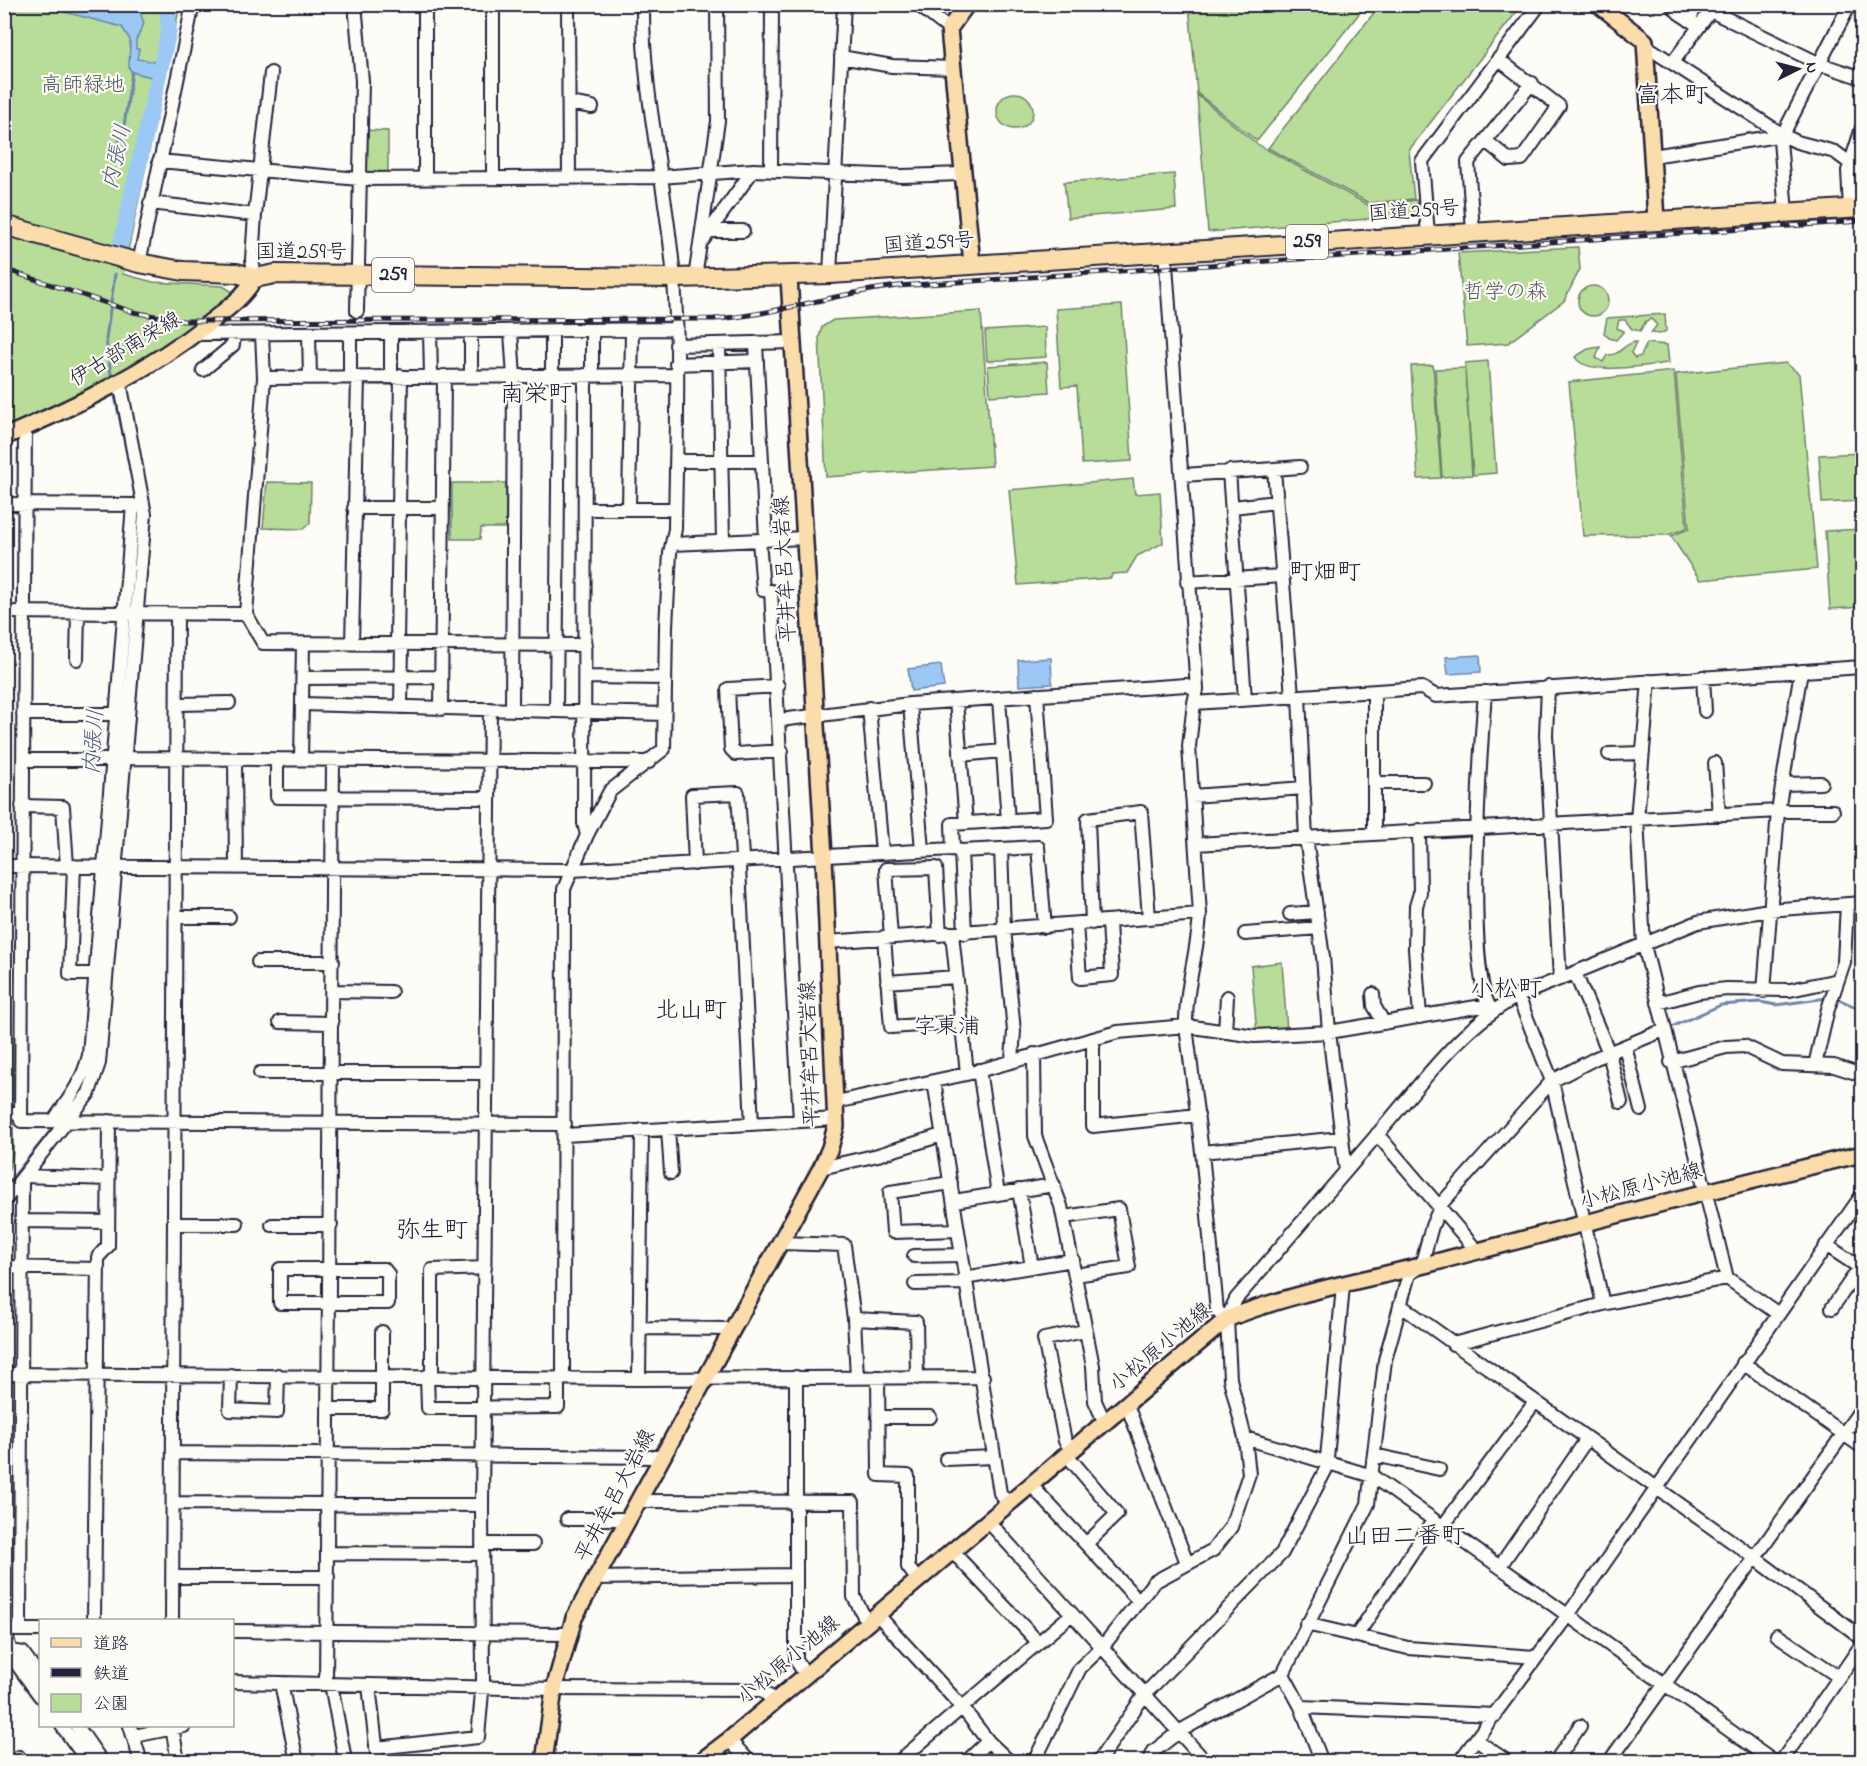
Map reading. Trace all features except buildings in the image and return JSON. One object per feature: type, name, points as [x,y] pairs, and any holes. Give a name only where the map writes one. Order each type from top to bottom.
[{"type":"highway","name":"国道259号","points":[[4,225],[139,263],[183,271],[236,273],[255,278],[275,274],[695,278],[789,277],[1856,208]]},
{"type":"main road","points":[[967,4],[949,28],[972,264]]},
{"type":"main road","points":[[1606,7],[1642,37],[1646,46],[1656,220]]},
{"type":"main road","name":"平井牟呂大岩線","points":[[544,1761],[554,1689],[568,1634],[596,1578],[640,1501],[661,1457],[821,1168],[834,1136],[836,1102],[824,857],[789,277]]},
{"type":"main road","name":"伊古部南栄線","points":[[4,437],[116,384],[194,334],[245,294],[255,278]]},
{"type":"main road","name":"小松原小池線","points":[[700,1761],[729,1740],[1007,1502],[1031,1485],[1227,1319],[1265,1304],[1863,1154]]},
{"type":"street","points":[[139,263],[193,4]]},
{"type":"street","points":[[355,4],[362,81],[357,311]]},
{"type":"street","points":[[425,4],[425,178]]},
{"type":"street","points":[[493,4],[493,178]]},
{"type":"street","points":[[568,4],[569,177]]},
{"type":"street","points":[[485,1268],[432,1270],[428,1408],[558,1407],[561,1378],[565,1130],[564,889],[587,835],[610,791],[664,749],[664,678],[670,553],[673,544],[675,509],[676,329],[674,278],[643,49],[643,4]]},
{"type":"street","points":[[695,278],[718,121],[717,4]]},
{"type":"street","points":[[771,171],[772,4]]},
{"type":"street","points":[[830,274],[844,4]]},
{"type":"street","points":[[916,4],[949,28]]},
{"type":"street","points":[[1428,234],[1422,161],[1540,4]]},
{"type":"street","points":[[1671,4],[1694,23]]},
{"type":"street","points":[[1673,62],[1694,23],[1697,4]]},
{"type":"street","points":[[1785,213],[1780,140],[1850,4]]},
{"type":"street","points":[[1694,23],[1713,8],[1820,64],[1863,78]]},
{"type":"street","points":[[1646,46],[1673,62],[1676,68],[1783,135],[1797,142],[1835,152],[1849,165],[1863,172]]},
{"type":"street","points":[[841,57],[892,66],[953,68]]},
{"type":"street","points":[[1486,141],[1509,160],[1522,159],[1559,106],[1498,59]]},
{"type":"street","points":[[255,278],[252,259],[255,215],[271,73]]},
{"type":"street","points":[[1473,231],[1468,162],[1532,83]]},
{"type":"street","points":[[568,103],[592,107]]},
{"type":"street","points":[[1856,208],[1849,165],[1863,128]]},
{"type":"street","points":[[1653,156],[1783,135]]},
{"type":"street","points":[[159,161],[359,179],[660,177],[753,170],[834,174],[962,174]]},
{"type":"street","points":[[700,244],[753,170]]},
{"type":"street","points":[[150,203],[255,215]]},
{"type":"street","points":[[709,231],[743,231]]},
{"type":"street","points":[[1165,251],[1183,475],[1187,582],[1197,689],[1189,746],[1200,914],[1199,941],[1186,1005],[1186,1026],[1198,1115],[1217,1311],[1227,1319]]},
{"type":"street","points":[[194,334],[676,329]]},
{"type":"street","points":[[629,508],[629,381],[632,375],[632,330]]},
{"type":"street","points":[[552,331],[556,376],[558,646],[556,711]]},
{"type":"street","points":[[587,835],[584,823],[585,509],[588,375],[592,331]]},
{"type":"street","points":[[430,332],[430,376]]},
{"type":"street","points":[[471,332],[471,377]]},
{"type":"street","points":[[511,332],[514,377],[512,710]]},
{"type":"street","points":[[350,333],[354,377],[352,644]]},
{"type":"street","points":[[391,333],[396,376],[401,707]]},
{"type":"street","points":[[203,370],[233,345],[234,334]]},
{"type":"street","points":[[262,334],[264,378],[246,614],[263,643],[585,645]]},
{"type":"street","points":[[309,334],[310,377]]},
{"type":"street","points":[[676,345],[794,342]]},
{"type":"street","points":[[756,344],[762,461],[763,590],[771,591],[778,686],[800,1121]]},
{"type":"street","points":[[719,345],[723,542]]},
{"type":"street","points":[[264,378],[632,375],[719,362],[757,361]]},
{"type":"street","points":[[441,709],[444,376]]},
{"type":"street","points":[[4,1201],[89,1093],[99,1063],[110,866],[119,759],[138,614],[145,514],[116,384]]},
{"type":"street","points":[[25,428],[21,1121],[486,1123],[565,1130],[642,1130],[836,1119]]},
{"type":"street","points":[[676,461],[762,461]]},
{"type":"street","points":[[1183,475],[1300,467]]},
{"type":"street","points":[[1274,468],[1281,576],[1296,697],[1306,838],[1319,928],[1346,1171]]},
{"type":"street","points":[[1229,471],[1245,699]]},
{"type":"street","points":[[1233,507],[1276,502]]},
{"type":"street","points":[[4,504],[133,506],[117,714],[119,759]]},
{"type":"street","points":[[354,508],[442,508]]},
{"type":"street","points":[[585,509],[675,509]]},
{"type":"street","points":[[673,544],[805,538]]},
{"type":"street","points":[[1187,582],[1281,576]]},
{"type":"street","points":[[4,612],[246,614]]},
{"type":"street","points":[[77,659],[78,612]]},
{"type":"street","points":[[172,1619],[178,917],[177,614]]},
{"type":"street","points":[[301,759],[303,644]]},
{"type":"street","points":[[1194,703],[1422,688],[1436,696],[1863,667]]},
{"type":"street","points":[[1764,991],[1778,811],[1801,671]]},
{"type":"street","points":[[303,678],[441,677]]},
{"type":"street","points":[[585,677],[664,678]]},
{"type":"street","points":[[1703,677],[1706,711]]},
{"type":"street","points":[[1649,681],[1637,819],[1644,945],[1671,1062],[1727,1278],[1777,1313]]},
{"type":"street","points":[[780,720],[910,704],[1186,685],[1197,689]]},
{"type":"street","points":[[778,686],[728,689],[731,749],[736,754],[782,751]]},
{"type":"street","points":[[1548,687],[1546,735],[1560,979]]},
{"type":"street","points":[[1374,692],[1374,833]]},
{"type":"street","points":[[1485,692],[1476,828],[1479,972],[1490,1007]]},
{"type":"street","points":[[965,933],[957,850],[952,824],[1046,818],[1037,695]]},
{"type":"street","points":[[999,699],[1008,821]]},
{"type":"street","points":[[956,701],[966,823]]},
{"type":"street","points":[[178,704],[229,703]]},
{"type":"street","points":[[302,704],[664,714]]},
{"type":"street","points":[[910,704],[922,850]]},
{"type":"street","points":[[869,708],[882,852]]},
{"type":"street","points":[[376,1748],[478,1737],[483,1633],[482,1505],[489,709]]},
{"type":"street","points":[[23,714],[117,714]]},
{"type":"street","points":[[960,755],[1002,751]]},
{"type":"street","points":[[1609,754],[1643,753]]},
{"type":"street","points":[[277,759],[277,797],[488,798]]},
{"type":"street","points":[[23,760],[301,759],[649,762]]},
{"type":"street","points":[[235,760],[236,867]]},
{"type":"street","points":[[333,760],[327,1631],[328,1684],[345,1760],[340,1761]]},
{"type":"street","points":[[1715,764],[1719,815]]},
{"type":"street","points":[[1374,783],[1424,783]]},
{"type":"street","points":[[1783,784],[1821,783]]},
{"type":"street","points":[[1192,796],[1304,788]]},
{"type":"street","points":[[695,864],[692,795],[738,793],[752,1124]]},
{"type":"street","points":[[22,806],[63,807],[70,866],[70,974],[95,974]]},
{"type":"street","points":[[1196,844],[1778,811],[1833,811]]},
{"type":"street","points":[[1092,923],[1089,819],[1141,812],[1149,918]]},
{"type":"street","points":[[1419,830],[1420,893],[1416,906],[1415,949],[1420,1017]]},
{"type":"street","points":[[4,866],[572,870],[788,860],[922,850],[1038,847],[1045,927]]},
{"type":"street","points":[[1001,849],[1004,929],[1014,1031],[1012,1060]]},
{"type":"street","points":[[54,1120],[85,1072],[89,1055],[95,974],[110,866]]},
{"type":"street","points":[[961,1022],[891,1027],[887,982],[885,869],[936,868],[946,934],[956,977],[961,1022],[998,1194]]},
{"type":"street","points":[[836,1102],[934,1081],[1118,1032],[1186,1026],[1255,1036],[1329,1032],[1490,1007],[1698,922],[1769,910],[1863,903]]},
{"type":"street","points":[[1815,1065],[1832,998],[1845,962],[1847,904]]},
{"type":"street","points":[[1290,914],[1317,912]]},
{"type":"street","points":[[828,942],[1200,914]]},
{"type":"street","points":[[178,917],[230,917]]},
{"type":"street","points":[[1076,924],[1080,978],[1112,975],[1109,921]]},
{"type":"street","points":[[1245,934],[1319,928]]},
{"type":"street","points":[[258,962],[333,962]]},
{"type":"street","points":[[1575,973],[1609,1053],[1621,1102]]},
{"type":"street","points":[[887,982],[956,977]]},
{"type":"street","points":[[1658,1003],[1708,991],[1790,990],[1838,980]]},
{"type":"street","points":[[333,991],[391,992]]},
{"type":"street","points":[[1373,994],[1374,1006],[1384,1023]]},
{"type":"street","points":[[1518,996],[1552,1081],[1603,1304]]},
{"type":"street","points":[[1226,1032],[1227,997]]},
{"type":"street","points":[[1034,1761],[1080,1668],[1103,1646],[1154,1582],[1213,1550],[1231,1527],[1249,1474],[1245,1438],[1230,1379],[1227,1319],[1236,1299],[1377,1134],[1490,1007]]},
{"type":"street","points":[[280,1022],[332,1023]]},
{"type":"street","points":[[1149,1761],[1154,1752],[1180,1731],[1283,1674],[1368,1504],[1385,1360],[1409,1274],[1421,1266],[1432,1226],[1440,1208],[1552,1081],[1664,1029]]},
{"type":"street","points":[[1093,1039],[1093,1126],[1198,1115]]},
{"type":"street","points":[[1625,1046],[1641,1110]]},
{"type":"street","points":[[1671,1062],[1726,1047],[1744,1046],[1782,1064],[1834,1066],[1863,1075]]},
{"type":"street","points":[[1034,1054],[1035,1136],[1064,1217],[1093,1366],[1095,1401],[1104,1421]]},
{"type":"street","points":[[260,1073],[486,1073]]},
{"type":"street","points":[[934,1081],[1000,1493],[1007,1502]]},
{"type":"street","points":[[4,1114],[21,1112]]},
{"type":"street","points":[[94,1619],[98,1257],[108,1246],[109,1120]]},
{"type":"street","points":[[668,1129],[671,1173]]},
{"type":"street","points":[[639,1379],[642,1130]]},
{"type":"street","points":[[1377,1134],[1477,1251]]},
{"type":"street","points":[[821,1168],[878,1155],[942,1135]]},
{"type":"street","points":[[1202,1152],[1341,1138]]},
{"type":"street","points":[[23,1178],[108,1179]]},
{"type":"street","points":[[20,1630],[23,1178]]},
{"type":"street","points":[[951,1184],[890,1192],[892,1232],[958,1230]]},
{"type":"street","points":[[954,1201],[1054,1185]]},
{"type":"street","points":[[1019,1190],[1032,1266]]},
{"type":"street","points":[[1459,1761],[1496,1715],[1568,1615],[1657,1490],[1777,1313],[1863,1195]]},
{"type":"street","points":[[1064,1217],[1119,1209],[1129,1267],[1075,1275]]},
{"type":"street","points":[[22,1221],[108,1222]]},
{"type":"street","points":[[175,1224],[237,1224]]},
{"type":"street","points":[[272,1225],[331,1225]]},
{"type":"street","points":[[780,1243],[844,1245],[854,1319],[857,1377]]},
{"type":"street","points":[[1826,1245],[1861,1268],[1832,1308]]},
{"type":"street","points":[[914,1256],[961,1255]]},
{"type":"street","points":[[915,1284],[965,1280],[1073,1260]]},
{"type":"street","points":[[4,1267],[98,1269]]},
{"type":"street","points":[[280,1269],[331,1269],[384,1269],[388,1274],[388,1303],[280,1303],[280,1269]]},
{"type":"street","points":[[1453,1344],[1603,1304],[1727,1278]]},
{"type":"street","points":[[1098,1761],[1145,1694],[1282,1553],[1326,1469],[1343,1286]]},
{"type":"street","points":[[1400,1305],[1755,1558],[1863,1638]]},
{"type":"street","points":[[854,1319],[916,1322],[917,1378]]},
{"type":"street","points":[[640,1328],[732,1329]]},
{"type":"street","points":[[1085,1330],[1044,1339],[1069,1452],[1117,1514],[1087,1543]]},
{"type":"street","points":[[329,1409],[382,1409],[382,1332]]},
{"type":"street","points":[[1743,1363],[1863,1447]]},
{"type":"street","points":[[4,1374],[639,1379],[983,1377]]},
{"type":"street","points":[[231,1375],[230,1410],[277,1412],[278,1375]]},
{"type":"street","points":[[796,1377],[796,1660],[805,1674]]},
{"type":"street","points":[[878,1377],[879,1475],[908,1476],[908,1567],[917,1579]]},
{"type":"street","points":[[1357,1635],[1438,1523],[1535,1402]]},
{"type":"street","points":[[1127,1404],[1187,1563]]},
{"type":"street","points":[[1609,1761],[1863,1408]]},
{"type":"street","points":[[878,1417],[930,1417]]},
{"type":"street","points":[[1245,1438],[1372,1476],[1774,1761]]},
{"type":"street","points":[[1500,1566],[1587,1439]]},
{"type":"street","points":[[174,1453],[661,1457]]},
{"type":"street","points":[[1374,1455],[1439,1469]]},
{"type":"street","points":[[946,1459],[994,1457]]},
{"type":"street","points":[[1031,1485],[1138,1600]]},
{"type":"street","points":[[640,1501],[853,1502],[854,1597],[872,1618],[961,1706],[988,1742],[1010,1761]]},
{"type":"street","points":[[174,1503],[482,1505]]},
{"type":"street","points":[[567,1519],[629,1519]]},
{"type":"street","points":[[987,1520],[1206,1761]]},
{"type":"street","points":[[328,1553],[482,1549],[533,1544]]},
{"type":"street","points":[[951,1550],[1038,1642]]},
{"type":"street","points":[[596,1578],[795,1575]]},
{"type":"street","points":[[173,1577],[328,1577]]},
{"type":"street","points":[[898,1761],[1072,1614]]},
{"type":"street","points":[[1306,1624],[1408,1648],[1536,1657]]},
{"type":"street","points":[[39,1630],[5,1629],[8,1654],[39,1695]]},
{"type":"street","points":[[234,1631],[568,1634]]},
{"type":"street","points":[[1777,1635],[1839,1677]]},
{"type":"street","points":[[1781,1761],[1863,1644]]},
{"type":"street","points":[[8,1654],[23,1653],[39,1676]]},
{"type":"street","points":[[1283,1674],[1301,1707],[1322,1761]]},
{"type":"street","points":[[234,1682],[554,1689],[762,1690],[775,1701]]},
{"type":"street","points":[[281,1683],[297,1761]]},
{"type":"street","points":[[369,1686],[378,1761]]},
{"type":"street","points":[[1301,1707],[1496,1715]]},
{"type":"street","points":[[1555,1761],[1580,1726]]},
{"type":"street","points":[[63,1727],[88,1761]]},
{"type":"street","points":[[78,1727],[102,1761]]},
{"type":"street","points":[[141,1761],[132,1731],[167,1727]]},
{"type":"street","points":[[176,1727],[178,1761]]},
{"type":"street","points":[[729,1740],[750,1761]]},
{"type":"street","points":[[1476,1740],[1508,1761]]},
{"type":"street","points":[[966,1761],[988,1742]]},
{"type":"green space","points":[[1189,4],[1366,5],[1257,141],[1197,93]]},
{"type":"green space","name":"高師緑地","points":[[5,5],[180,5],[123,274],[153,282],[223,286],[231,291],[224,302],[208,316],[158,350],[82,394],[5,429]]},
{"type":"green space","points":[[1380,5],[1522,5],[1409,150],[1414,199],[1369,203],[1268,148]]},
{"type":"green space","points":[[1015,93],[1028,98],[1033,111],[1028,124],[1015,129],[1002,124],[997,111],[1002,98]]},
{"type":"green space","points":[[1197,95],[1257,144],[1368,205],[1417,200],[1418,215],[1208,232]]},
{"type":"green space","points":[[363,130],[388,131],[388,175],[362,175]]},
{"type":"green space","points":[[1174,174],[1176,209],[1068,218],[1064,182]]},
{"type":"green space","name":"哲学の森","points":[[1578,247],[1580,269],[1564,301],[1508,343],[1467,346],[1458,253]]},
{"type":"green space","points":[[1593,286],[1603,291],[1608,301],[1603,311],[1593,316],[1583,311],[1578,301],[1583,291]]},
{"type":"green space","points":[[1122,305],[1132,461],[1082,464],[1077,386],[1061,387],[1056,309]]},
{"type":"green space","points":[[981,311],[992,466],[826,477],[819,337],[822,327],[833,320]]},
{"type":"green space","points":[[1665,314],[1666,331],[1660,334],[1651,333],[1657,325],[1651,319],[1646,321],[1640,331],[1632,329],[1625,320],[1619,320],[1617,328],[1624,331],[1616,340],[1604,333],[1607,318]]},
{"type":"green space","points":[[1045,327],[1046,357],[987,361],[985,331]]},
{"type":"green space","points":[[1636,342],[1631,353],[1635,358],[1641,356],[1647,343],[1667,345],[1669,363],[1604,368],[1591,367],[1581,363],[1575,357],[1588,349],[1600,347],[1596,358],[1603,362],[1607,355],[1616,354]]},
{"type":"green space","points":[[1488,361],[1496,473],[1473,475],[1465,370],[1472,475],[1442,477],[1435,369],[1465,368],[1465,363]]},
{"type":"green space","points":[[1047,362],[1049,392],[990,396],[988,366]]},
{"type":"green space","points":[[1786,363],[1799,374],[1817,569],[1700,580],[1671,536],[1689,529],[1676,374]]},
{"type":"green space","points":[[1433,365],[1441,478],[1418,479],[1411,366]]},
{"type":"green space","points":[[1674,371],[1687,528],[1668,535],[1583,536],[1569,382]]},
{"type":"green space","points":[[1862,453],[1862,501],[1822,503],[1819,455]]},
{"type":"green space","points":[[1133,479],[1135,494],[1160,492],[1163,543],[1137,556],[1127,573],[1112,574],[1111,578],[1018,585],[1009,490]]},
{"type":"green space","points":[[267,482],[311,483],[310,523],[303,529],[263,528]]},
{"type":"green space","points":[[452,483],[506,483],[506,528],[481,528],[480,539],[452,539]]},
{"type":"green space","points":[[1862,529],[1862,607],[1830,609],[1825,531]]},
{"type":"green space","points":[[1282,962],[1287,1031],[1257,1034],[1251,966]]},
{"type":"green space","points":[[5,1036],[14,1036],[13,1099],[4,1103]]},
{"type":"green space","points":[[5,1125],[13,1125],[13,1145],[11,1163],[5,1175]]},
{"type":"water","points":[[38,5],[138,5],[144,24],[136,40],[136,49],[139,49],[137,59],[157,62],[151,77],[132,72],[129,68],[130,40],[122,27]]},
{"type":"water","points":[[1480,655],[1481,672],[1448,674],[1446,657]]},
{"type":"water","points":[[1051,658],[1052,684],[1019,686],[1018,660]]},
{"type":"water","points":[[941,665],[944,687],[911,691],[908,669]]},
{"type":"waterway","name":"内張川","points":[[120,248],[169,30],[167,4]]},
{"type":"waterway","points":[[119,142],[124,126],[132,72]]},
{"type":"waterway","name":"内張川","points":[[112,381],[106,339],[115,274]]},
{"type":"waterway","name":"内張川","points":[[114,391],[137,502]]},
{"type":"waterway","name":"内張川","points":[[137,528],[138,514]]},
{"type":"waterway","points":[[1669,1028],[1721,1005],[1760,1002],[1776,1005],[1827,998]]},
{"type":"waterway","points":[[1836,998],[1862,1010]]},
{"type":"waterway","name":"内張川","points":[[4,1188],[56,1124]]},
{"type":"railway","points":[[4,269],[133,312],[183,321],[714,319],[760,313],[898,286],[1862,221]]},
{"type":"district","name":"富本町","points":[[1672,96]]},
{"type":"district","name":"南栄町","points":[[536,395]]},
{"type":"district","name":"町畑町","points":[[1325,573]]},
{"type":"district","name":"小松町","points":[[1506,990]]},
{"type":"district","name":"北山町","points":[[691,1011]]},
{"type":"district","name":"字東浦","points":[[947,1028]]},
{"type":"district","name":"弥生町","points":[[432,1231]]},
{"type":"district","name":"山田二番町","points":[[1405,1537]]}]
